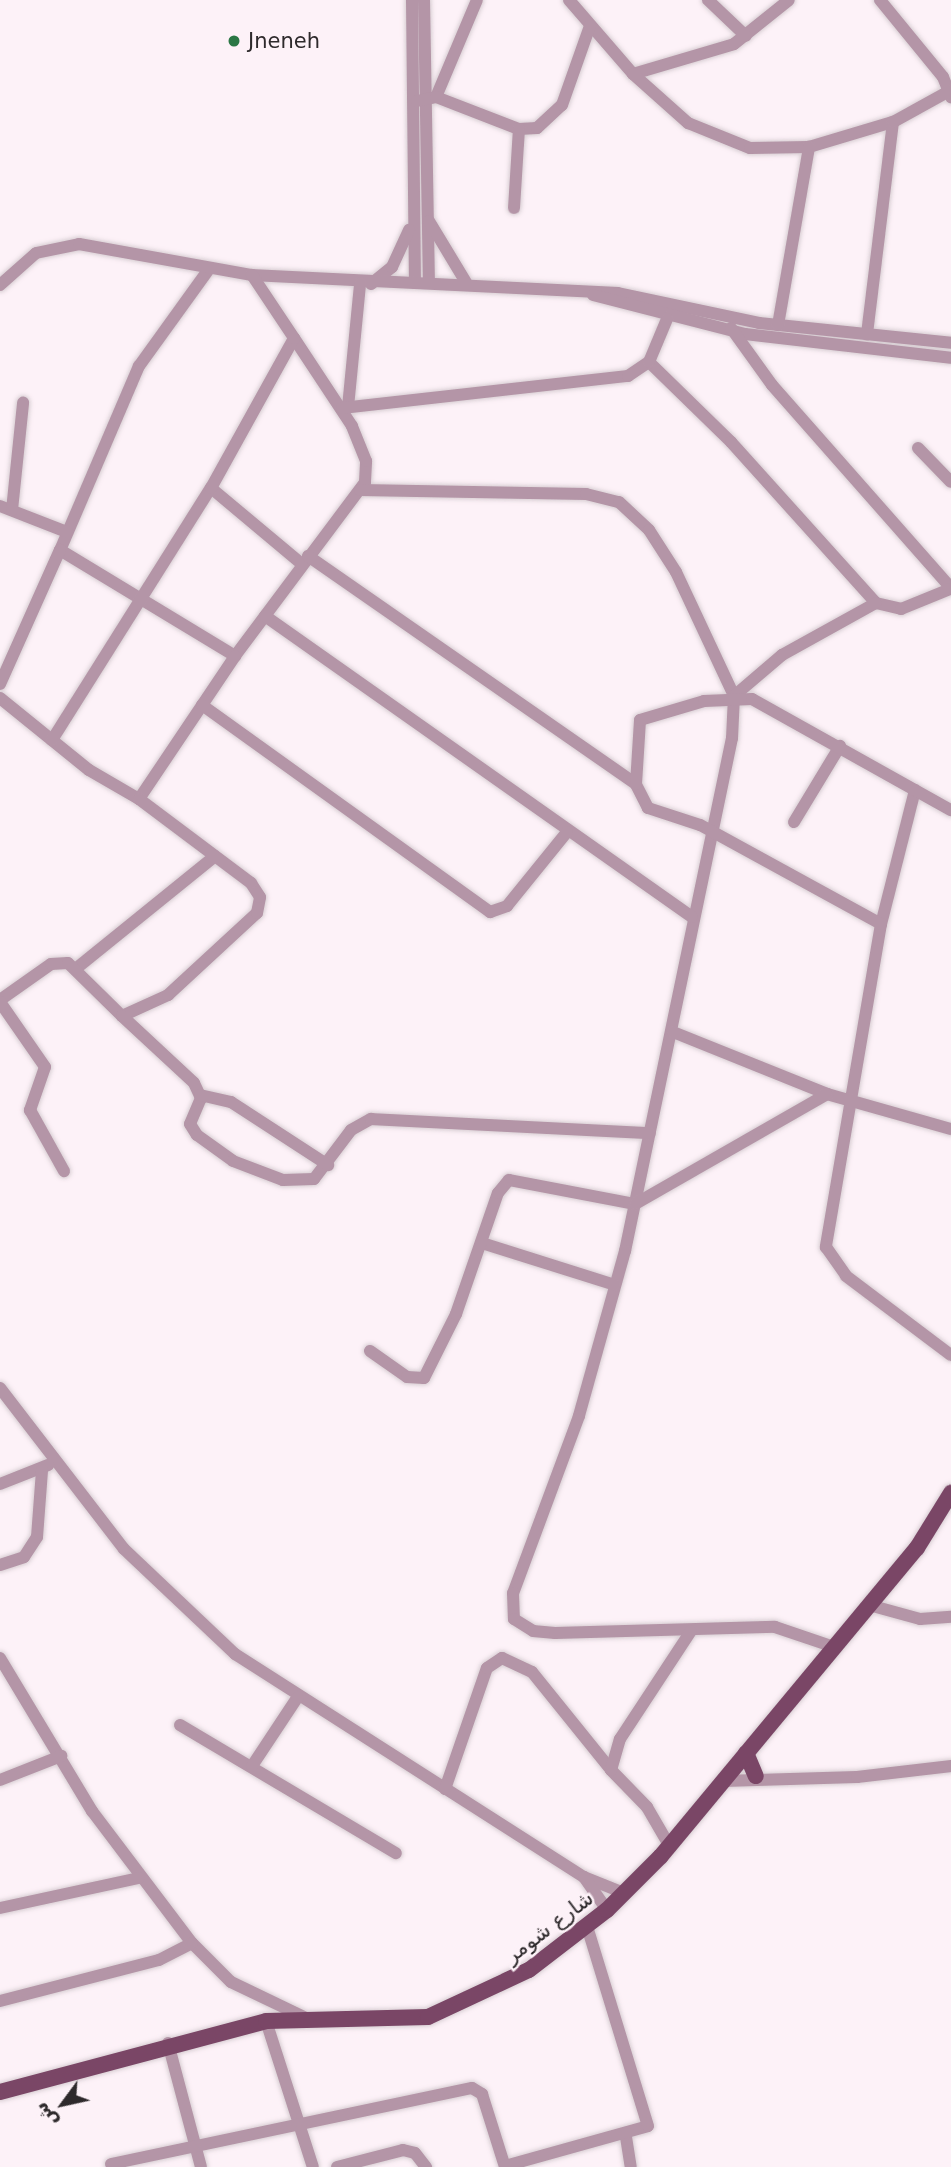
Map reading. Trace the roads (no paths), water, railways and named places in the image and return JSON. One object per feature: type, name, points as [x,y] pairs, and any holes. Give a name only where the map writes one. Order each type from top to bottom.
[{"type":"main road","name":"شارع شومر","points":[[0,2092],[168,2043],[266,2021],[307,2018],[428,2018],[507,1984],[607,1910],[669,1845],[869,1605],[950,1496]]},
{"type":"main road","points":[[746,1753],[756,1776]]},
{"type":"street","points":[[412,0],[425,100],[413,213],[415,283]]},
{"type":"street","points":[[424,0],[429,283]]},
{"type":"street","points":[[425,100],[477,0]]},
{"type":"street","points":[[569,0],[632,74],[688,123],[729,144],[809,147],[892,122],[950,93],[947,74],[880,0]]},
{"type":"street","points":[[708,0],[746,36]]},
{"type":"street","points":[[632,74],[703,56],[746,36],[789,0]]},
{"type":"street","points":[[425,100],[519,129],[541,127],[562,105],[590,26]]},
{"type":"street","points":[[867,334],[892,122]]},
{"type":"street","points":[[514,208],[519,129]]},
{"type":"street","points":[[778,325],[809,147]]},
{"type":"street","points":[[345,408],[365,284],[400,256],[413,213]]},
{"type":"street","points":[[427,216],[467,284]]},
{"type":"street","points":[[0,285],[28,258],[61,244],[252,275],[365,284],[467,284],[580,290],[778,325],[951,343]]},
{"type":"street","points":[[0,684],[6,645],[60,550],[136,371],[209,269]]},
{"type":"street","points":[[139,799],[235,656],[305,560],[360,491],[366,461],[345,408],[252,275]]},
{"type":"street","points":[[580,290],[667,319],[732,332],[950,359]]},
{"type":"street","points":[[649,362],[731,442],[876,603],[901,608],[950,589],[732,332],[727,317]]},
{"type":"street","points":[[345,408],[628,376],[649,362],[667,319]]},
{"type":"street","points":[[52,740],[211,488],[294,338]]},
{"type":"street","points":[[23,403],[6,508],[67,532]]},
{"type":"street","points":[[918,448],[951,482]]},
{"type":"street","points":[[211,488],[305,560],[636,784],[653,812],[711,832],[881,924]]},
{"type":"street","points":[[360,491],[586,494],[619,502],[649,530],[676,572],[734,696],[732,738],[692,917],[673,1032],[635,1204],[579,1416],[510,1607],[520,1626],[533,1631],[691,1631],[775,1627],[834,1647]]},
{"type":"street","points":[[60,550],[235,656]]},
{"type":"street","points":[[636,784],[642,716],[734,696],[796,646],[876,603]]},
{"type":"street","points":[[265,616],[567,832],[692,917]]},
{"type":"street","points":[[734,696],[772,708],[951,810]]},
{"type":"street","points":[[0,698],[52,740],[139,799],[255,888],[257,913],[168,995],[121,1016]]},
{"type":"street","points":[[202,705],[490,912],[506,906],[567,832]]},
{"type":"street","points":[[794,822],[840,746]]},
{"type":"street","points":[[915,790],[881,924],[849,1101],[827,1247],[832,1263],[951,1355]]},
{"type":"street","points":[[78,967],[215,856]]},
{"type":"street","points":[[64,1171],[30,1110],[45,1067],[0,1001],[51,964],[78,967],[140,1040],[181,1067],[200,1095],[231,1102],[328,1164]]},
{"type":"street","points":[[673,1032],[827,1094],[951,1129]]},
{"type":"street","points":[[370,1351],[407,1377],[424,1378],[482,1243],[498,1193],[513,1179],[635,1204],[827,1094]]},
{"type":"street","points":[[200,1095],[192,1129],[233,1161],[296,1182],[314,1179],[328,1164],[351,1130],[371,1119],[650,1133]]},
{"type":"street","points":[[482,1243],[615,1285]]},
{"type":"street","points":[[0,1388],[54,1461],[169,1595],[297,1698],[584,1877],[624,1893]]},
{"type":"street","points":[[0,1485],[42,1470],[54,1461]]},
{"type":"street","points":[[0,1564],[24,1557],[37,1537],[42,1470]]},
{"type":"street","points":[[869,1605],[920,1619],[951,1617]]},
{"type":"street","points":[[611,1770],[620,1740],[691,1631]]},
{"type":"street","points":[[0,1658],[139,1878],[192,1943],[231,1982],[307,2018]]},
{"type":"street","points":[[445,1789],[487,1668],[502,1658],[532,1672],[611,1770],[647,1807],[669,1845]]},
{"type":"street","points":[[252,1766],[297,1698]]},
{"type":"street","points":[[180,1725],[396,1853]]},
{"type":"street","points":[[0,1780],[61,1756]]},
{"type":"street","points":[[723,1781],[756,1776],[857,1777],[951,1766]]},
{"type":"street","points":[[584,1877],[607,1910]]},
{"type":"street","points":[[0,1908],[139,1878]]},
{"type":"street","points":[[111,2164],[197,2149],[479,2089],[505,2167],[643,2131],[649,2118],[587,1927]]},
{"type":"street","points":[[0,2001],[159,1960],[192,1943]]},
{"type":"street","points":[[266,2021],[313,2167]]},
{"type":"street","points":[[168,2043],[201,2167]]},
{"type":"street","points":[[625,2137],[631,2167]]},
{"type":"street","points":[[337,2167],[403,2150],[415,2153],[426,2167]]},
{"type":"place","name":"Jneneh","points":[[234,41]]}]
